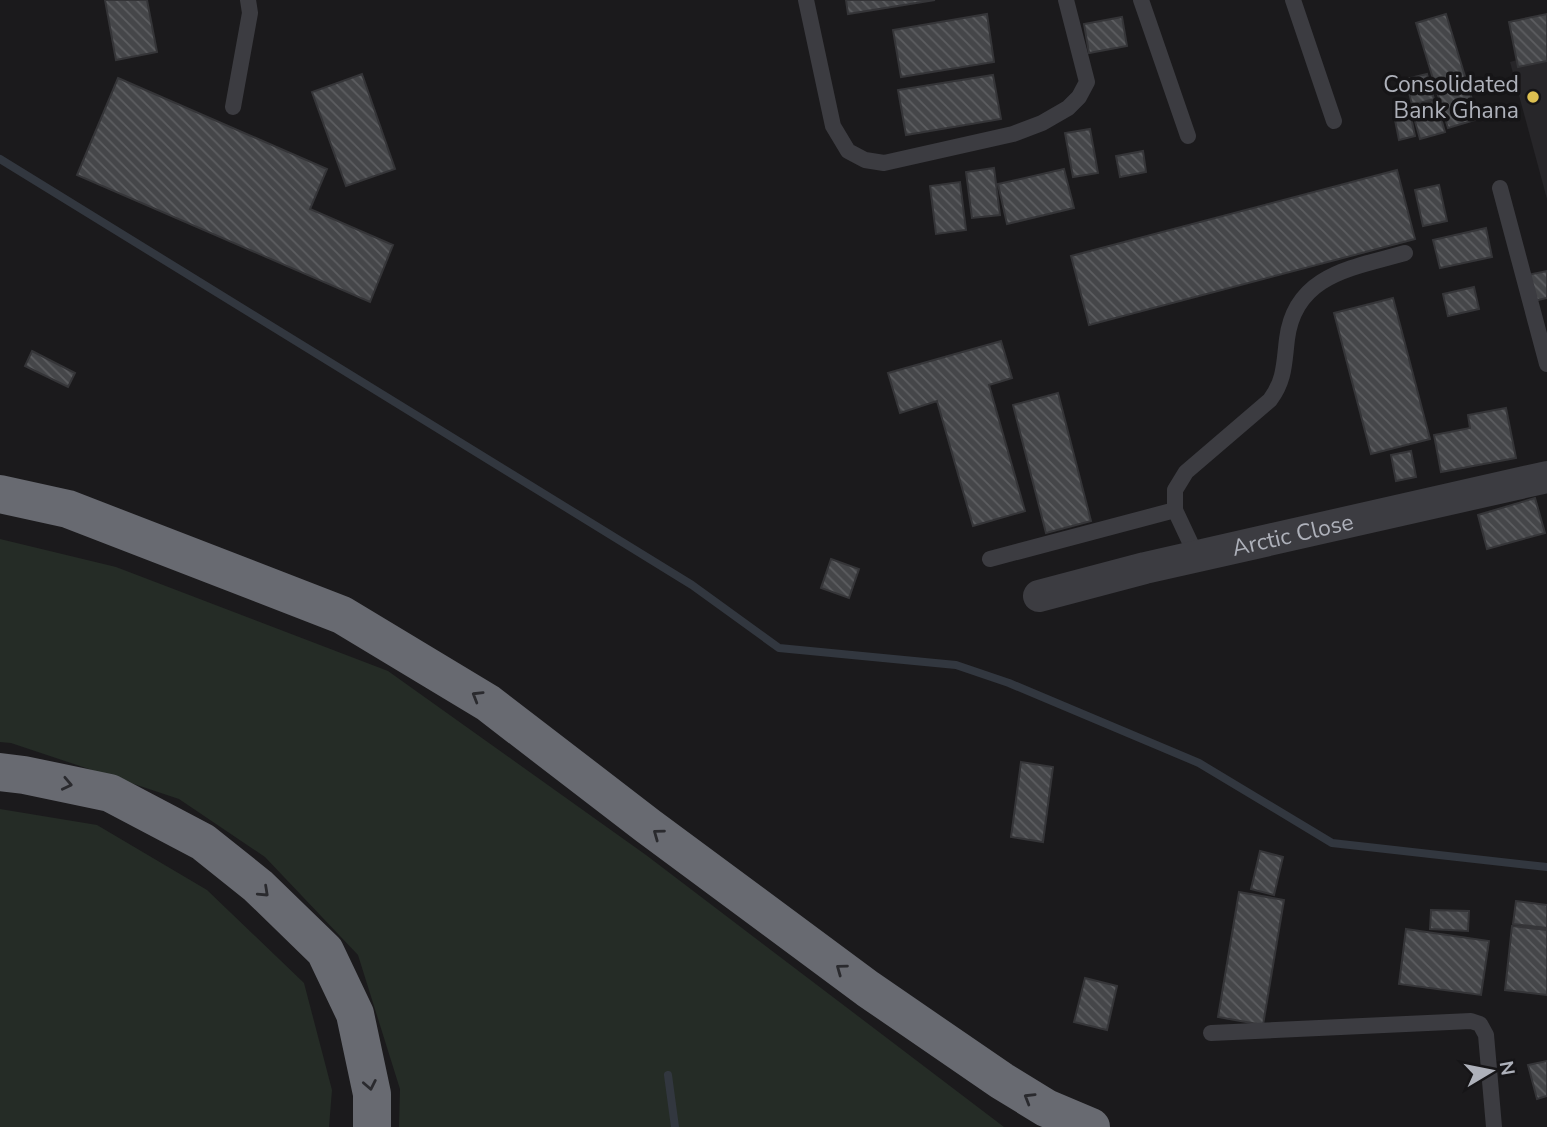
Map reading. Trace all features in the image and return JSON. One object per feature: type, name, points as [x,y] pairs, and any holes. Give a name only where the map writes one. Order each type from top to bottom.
[{"type":"highway","points":[[0,494],[68,509],[342,615],[488,703],[868,989],[1002,1082],[1046,1108],[1091,1127]]},
{"type":"highway","points":[[0,772],[110,793],[203,842],[258,886],[325,951],[355,1014],[373,1094],[372,1127]]},
{"type":"street","name":"Arctic Close","points":[[1039,596],[1145,568],[1547,477]]},
{"type":"lane","points":[[233,107],[250,13],[248,0]]},
{"type":"lane","points":[[806,0],[833,127],[848,151],[865,160],[884,163],[1013,134],[1042,123],[1068,108],[1079,97],[1087,82],[1066,0]]},
{"type":"lane","points":[[1141,0],[1188,136]]},
{"type":"lane","points":[[1293,0],[1334,121]]},
{"type":"lane","points":[[1500,188],[1547,364]]},
{"type":"lane","points":[[1197,556],[1175,510],[1175,490],[1186,472],[1270,400],[1279,388],[1289,324],[1298,305],[1314,285],[1337,272],[1405,253]]},
{"type":"lane","points":[[990,559],[1175,510]]},
{"type":"lane","points":[[1211,1033],[1471,1021],[1480,1024],[1486,1035],[1494,1127]]},
{"type":"shaded area","name":"Consolidated Bank Ghana","points":[[1547,51],[1547,199],[1510,62]]},
{"type":"shaded area","points":[[0,539],[116,567],[388,671],[646,855],[1004,1127],[399,1127],[400,1089],[358,955],[265,857],[179,799],[11,743],[0,742]]},
{"type":"shaded area","points":[[0,809],[97,825],[207,890],[304,983],[332,1090],[329,1127],[0,1127]]},
{"type":"building","points":[[105,0],[147,0],[157,52],[116,60]]},
{"type":"building","points":[[846,0],[935,0],[848,14]]},
{"type":"building","points":[[987,14],[994,62],[901,77],[893,30]]},
{"type":"building","points":[[1446,14],[1478,119],[1448,128],[1416,23]]},
{"type":"building","points":[[1547,14],[1547,61],[1518,67],[1509,22]]},
{"type":"building","points":[[1122,17],[1127,46],[1089,53],[1084,24]]},
{"type":"building","points":[[362,74],[395,169],[346,186],[312,92]]},
{"type":"building","points":[[1427,74],[1434,99],[1412,105],[1406,79]]},
{"type":"building","points":[[993,75],[1001,119],[906,135],[898,90]]},
{"type":"building","points":[[118,78],[327,169],[310,209],[393,245],[370,302],[77,175]]},
{"type":"building","points":[[1436,101],[1445,132],[1420,139],[1411,107]]},
{"type":"building","points":[[1409,107],[1415,136],[1399,140],[1393,110]]},
{"type":"building","points":[[1090,129],[1098,173],[1073,177],[1065,133]]},
{"type":"building","points":[[1143,151],[1146,172],[1120,177],[1116,156]]},
{"type":"building","points":[[994,168],[1000,215],[972,218],[966,172]]},
{"type":"building","points":[[1064,169],[1074,208],[1007,224],[998,184]]},
{"type":"building","points":[[1397,170],[1415,239],[1089,325],[1071,256]]},
{"type":"building","points":[[960,182],[966,230],[936,234],[930,186]]},
{"type":"building","points":[[1439,185],[1447,221],[1423,226],[1415,190]]},
{"type":"building","points":[[1486,228],[1492,257],[1440,268],[1433,240]]},
{"type":"building","points":[[1547,271],[1547,298],[1529,302],[1523,276]]},
{"type":"building","points":[[1474,287],[1479,309],[1448,316],[1443,294]]},
{"type":"building","points":[[1393,298],[1430,439],[1371,454],[1334,313]]},
{"type":"building","points":[[1001,341],[1012,378],[989,385],[1025,511],[973,526],[937,401],[900,413],[888,373]]},
{"type":"building","points":[[32,351],[75,373],[68,387],[25,366]]},
{"type":"building","points":[[1058,393],[1091,521],[1046,533],[1013,405]]},
{"type":"building","points":[[1506,408],[1516,458],[1441,472],[1434,435],[1470,428],[1468,415]]},
{"type":"building","points":[[1411,451],[1416,477],[1396,481],[1391,455]]},
{"type":"building","points":[[1535,498],[1545,533],[1487,549],[1478,515]]},
{"type":"building","points":[[831,559],[859,569],[849,598],[821,588]]},
{"type":"building","points":[[1021,762],[1053,767],[1043,842],[1011,837]]},
{"type":"building","points":[[1260,851],[1283,857],[1274,895],[1251,889]]},
{"type":"building","points":[[1239,892],[1284,900],[1263,1025],[1218,1017]]},
{"type":"building","points":[[1516,901],[1547,905],[1547,928],[1513,924]]},
{"type":"building","points":[[1431,910],[1469,911],[1468,931],[1430,929]]},
{"type":"building","points":[[1512,926],[1547,930],[1547,995],[1505,990]]},
{"type":"building","points":[[1406,929],[1489,941],[1481,995],[1399,984]]},
{"type":"building","points":[[1085,978],[1117,986],[1107,1030],[1074,1022]]},
{"type":"building","points":[[1547,1061],[1547,1096],[1537,1099],[1528,1065]]},
{"type":"waterway","points":[[0,159],[692,585],[779,648],[956,665],[1009,683],[1199,763],[1332,843],[1547,867]]},
{"type":"waterway","points":[[668,1075],[675,1127]]},
{"type":"place","name":"Consolidated Bank Ghana","points":[[1533,97]]}]
